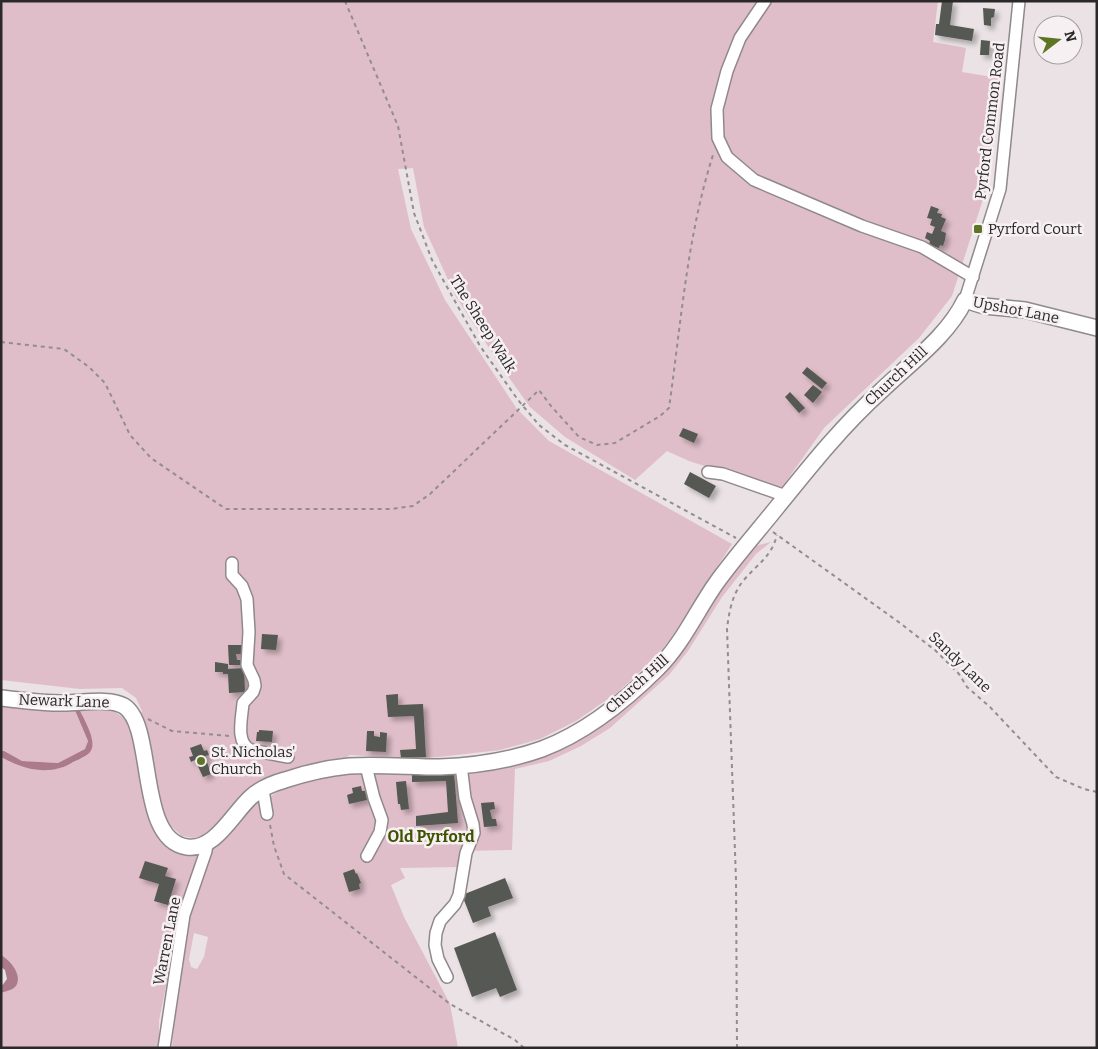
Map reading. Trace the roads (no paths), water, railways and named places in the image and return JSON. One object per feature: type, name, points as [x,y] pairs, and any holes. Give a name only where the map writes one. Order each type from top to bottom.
[{"type":"main road","name":"Upshot Lane","points":[[965,300],[984,306],[1025,310],[1097,328]]},
{"type":"main road","name":"Church Hill","points":[[207,842],[226,826],[253,795],[285,780],[339,767],[441,767],[505,758],[541,749],[575,734],[612,709],[629,696],[672,653],[710,593],[835,436],[935,340],[955,316],[965,300]]},
{"type":"main road","name":"Newark Lane","points":[[1,698],[55,703],[116,703],[126,707],[132,714],[138,730],[150,791],[160,826],[172,841],[184,847],[200,846],[207,842]]},
{"type":"street","points":[[765,1],[740,38],[727,71],[717,109],[718,138],[727,157],[754,180],[862,226],[922,247],[973,277]]},
{"type":"street","name":"Pyrford Common Road","points":[[965,300],[1000,189],[1019,1]]},
{"type":"street","points":[[708,472],[723,474],[786,496]]},
{"type":"street","points":[[232,563],[232,575],[242,586],[247,599],[249,632],[247,665],[255,686],[253,692],[243,703],[241,736],[244,744],[251,750],[288,757]]},
{"type":"street","points":[[447,978],[438,958],[435,945],[436,932],[440,921],[455,904],[459,895],[466,853],[474,833],[465,798],[461,765]]},
{"type":"street","points":[[366,766],[382,820],[380,832],[368,856]]},
{"type":"street","points":[[263,790],[268,814]]},
{"type":"street","name":"Warren Lane","points":[[164,1048],[184,915],[206,851],[207,842]]},
{"type":"place","name":"Pyrford Court","points":[[978,229]]},
{"type":"place","name":"St. Nicholas' Church","points":[[201,761]]},
{"type":"district","name":"Old Pyrford","points":[[431,836]]}]
